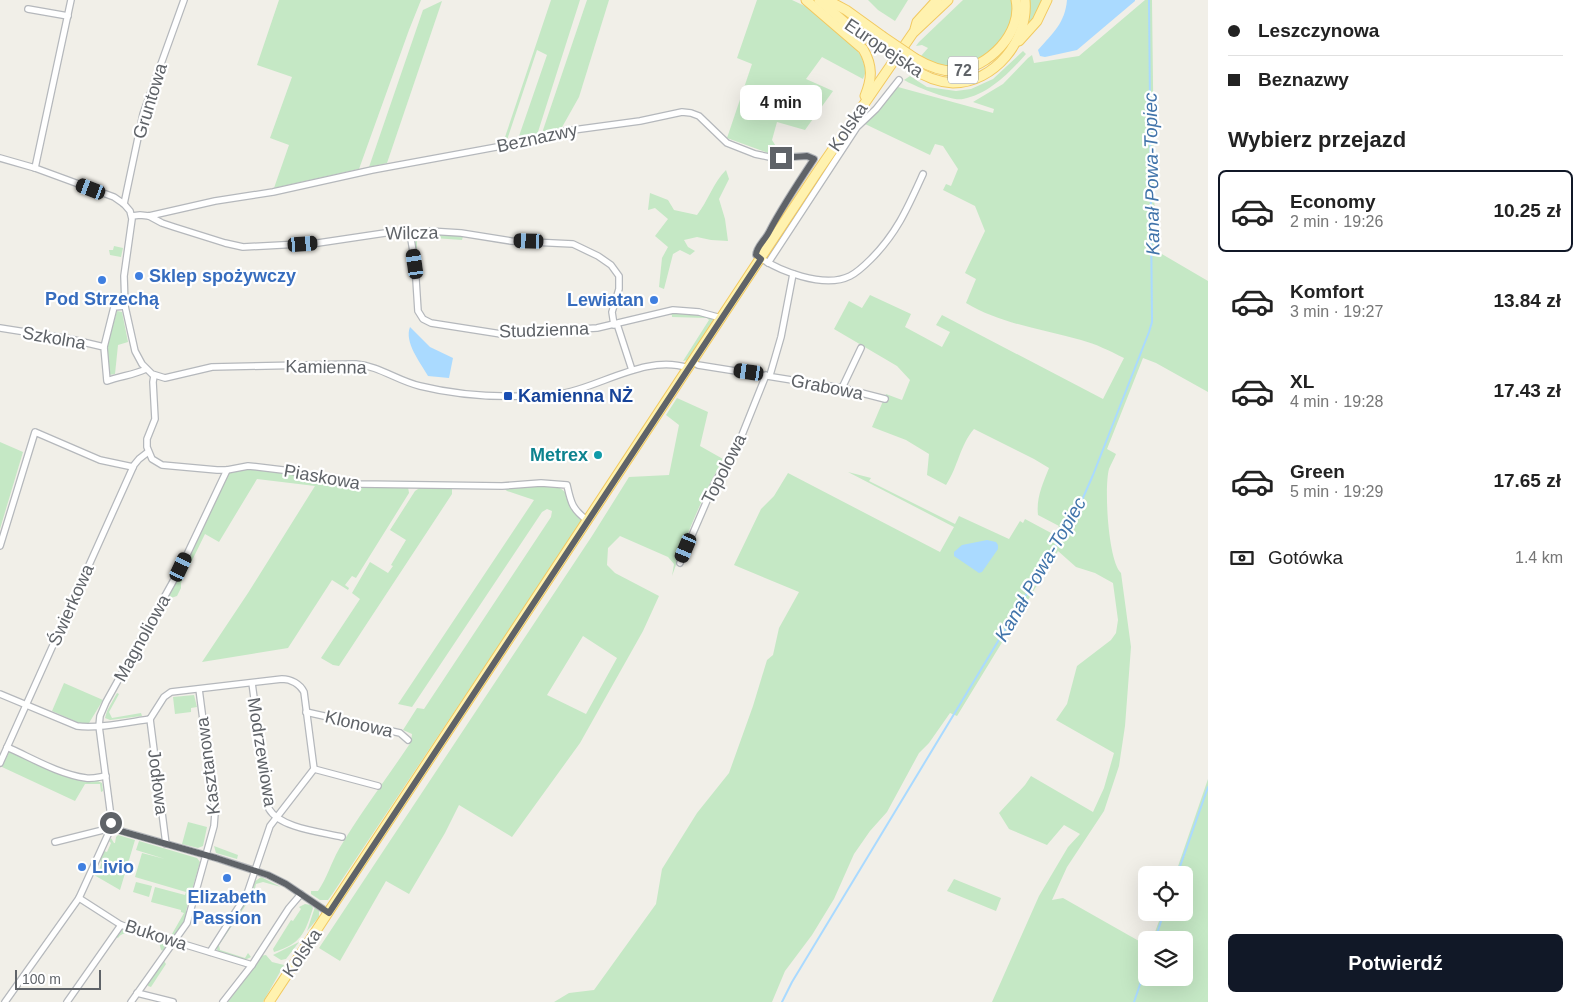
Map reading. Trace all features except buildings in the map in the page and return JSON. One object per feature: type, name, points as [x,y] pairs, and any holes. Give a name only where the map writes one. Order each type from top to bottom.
[{"type":"main road","points":[[806,0],[856,41],[866,54],[871,66],[871,78],[860,110]]},
{"type":"main road","name":"Europejska","points":[[819,0],[850,27],[910,67],[934,80],[953,83],[978,78],[993,69],[1016,45],[1024,21],[1025,0]]},
{"type":"main road","name":"Europejska","points":[[827,0],[846,10],[927,66],[946,71],[965,70],[991,56],[1010,33],[1016,18],[1016,0]]},
{"type":"main road","points":[[913,33],[917,22],[936,0]]},
{"type":"main road","points":[[913,33],[948,0]]},
{"type":"main road","points":[[1016,45],[1037,21],[1047,0]]},
{"type":"main road","name":"Kolska","points":[[269,1002],[721,318],[765,261],[818,171],[913,33]]},
{"type":"street","points":[[35,168],[71,0]]},
{"type":"street","name":"Gruntowa","points":[[124,204],[143,114],[184,0]]},
{"type":"street","points":[[28,9],[68,16]]},
{"type":"street","points":[[899,80],[876,109],[857,127],[765,261],[793,274],[809,278],[834,280],[850,276],[866,264],[888,242],[923,174]]},
{"type":"street","name":"Beznazwy","points":[[132,216],[149,216],[215,201],[273,192],[379,168],[513,144],[566,131],[640,121],[687,112],[702,118],[727,143],[744,150],[766,157],[807,156],[814,159],[783,205],[756,251],[756,255],[765,261]]},
{"type":"street","points":[[0,158],[35,168],[114,198],[124,204],[132,216],[124,270],[125,306],[133,347],[146,369],[154,376],[156,414],[147,442],[148,452]]},
{"type":"street","name":"Wilcza","points":[[149,216],[162,223],[243,247],[318,243],[385,233],[430,231],[511,241],[565,243],[580,246],[611,265],[619,276],[619,290],[612,312],[632,370]]},
{"type":"street","name":"Studzienna","points":[[410,233],[415,264],[418,311],[419,315],[426,322],[500,334],[597,328],[673,310],[699,312],[721,318]]},
{"type":"street","name":"Topolowa","points":[[680,563],[715,482],[738,445],[768,375],[781,337],[793,274]]},
{"type":"street","points":[[104,347],[114,307],[125,306]]},
{"type":"street","name":"Szkolna","points":[[0,328],[70,338],[104,347],[107,381],[146,369]]},
{"type":"street","points":[[842,388],[861,348]]},
{"type":"street","name":"Kamienna","points":[[154,376],[167,377],[207,368],[356,364],[375,368],[422,387],[469,396],[500,396],[561,394],[632,370],[673,365],[691,365]]},
{"type":"street","points":[[691,365],[768,375]]},
{"type":"street","name":"Grabowa","points":[[768,375],[842,388],[885,399]]},
{"type":"street","points":[[0,546],[36,432],[100,460],[133,467]]},
{"type":"street","name":"Piaskowa","points":[[148,452],[154,460],[162,465],[227,470],[248,466],[258,467],[291,471],[332,482],[502,486],[541,483],[566,485],[572,507],[588,520]]},
{"type":"street","name":"Świerkowa","points":[[0,763],[133,467],[148,452]]},
{"type":"street","name":"Magnoliowa","points":[[99,726],[104,706],[181,567],[227,470]]},
{"type":"street","points":[[0,694],[77,726],[99,726],[150,719],[168,693],[282,679],[291,680],[303,689],[314,769],[378,786]]},
{"type":"street","name":"Modrzewiowa","points":[[252,683],[268,808],[272,816],[277,818]]},
{"type":"street","name":"Kasztanowa","points":[[131,1002],[187,923],[214,826],[215,813],[199,689]]},
{"type":"street","name":"Klonowa","points":[[306,712],[400,733],[408,740]]},
{"type":"street","name":"Jodłowa","points":[[150,719],[166,844]]},
{"type":"street","points":[[5,1002],[79,898],[110,828],[111,817],[99,726]]},
{"type":"street","points":[[7,747],[66,773],[85,778],[106,776]]},
{"type":"street","name":"Bukowa","points":[[210,952],[245,898],[270,826],[314,769]]},
{"type":"street","points":[[277,818],[285,824],[342,837]]},
{"type":"street","points":[[55,842],[110,828],[254,870],[277,879],[329,913]]},
{"type":"street","points":[[223,1002],[252,965],[289,908],[301,894]]},
{"type":"street","name":"Bukowa","points":[[79,898],[121,925],[252,965]]},
{"type":"street","points":[[67,1002],[121,925]]},
{"type":"street","points":[[137,993],[173,1002]]},
{"type":"green space","points":[[279,0],[421,0],[359,169],[274,188],[289,145],[270,138],[292,77],[257,65]]},
{"type":"green space","points":[[551,0],[580,0],[537,135],[518,139],[547,55],[537,50],[506,143],[503,143]]},
{"type":"green space","points":[[587,0],[609,0],[579,97],[561,129],[542,133]]},
{"type":"green space","points":[[757,0],[792,0],[807,7],[855,47],[862,58],[866,71],[863,79],[822,57],[806,79],[833,91],[805,130],[777,122],[772,140],[777,148],[768,153],[727,138],[752,64],[737,58]]},
{"type":"green space","points":[[868,0],[908,0],[895,21],[878,10]]},
{"type":"green space","points":[[963,0],[1013,0],[1011,23],[1003,38],[983,57],[975,62],[958,67],[943,66],[921,56],[928,48],[922,45],[916,46],[919,42]]},
{"type":"green space","points":[[1029,0],[1044,0],[1026,30],[1029,12]]},
{"type":"green space","points":[[1145,0],[1152,0],[1155,250],[1208,281],[1208,392],[1156,363],[1143,358],[1107,449],[1116,454],[1109,469],[1107,491],[1108,523],[1113,554],[1121,573],[1131,647],[1125,726],[1119,766],[1104,811],[1067,867],[1052,900],[1063,898],[1138,940],[1138,986],[1193,986],[1193,931],[1155,931],[1159,921],[1193,921],[1193,866],[1178,866],[1208,779],[1208,1002],[992,1002],[1039,896],[1068,847],[1080,834],[1064,825],[1047,845],[1009,829],[999,813],[1031,776],[1093,812],[1104,788],[1114,753],[1056,720],[1067,704],[1077,666],[1111,640],[1116,633],[1118,620],[1113,583],[1095,573],[1076,567],[1058,551],[957,716],[950,713],[929,743],[919,753],[887,812],[870,831],[854,854],[834,899],[812,935],[785,971],[772,1002],[554,1002],[569,993],[594,990],[656,904],[662,869],[697,813],[729,773],[767,660],[773,655],[779,628],[799,592],[734,565],[761,509],[774,496],[788,473],[940,552],[954,527],[848,472],[871,478],[869,481],[955,524],[959,516],[1009,539],[1020,521],[1023,523],[1025,519],[1053,534],[1059,526],[1038,515],[1039,497],[1049,468],[1034,459],[974,429],[965,442],[946,485],[927,475],[929,454],[906,440],[872,427],[886,394],[902,400],[910,380],[897,366],[834,329],[849,301],[862,308],[870,295],[911,314],[905,327],[942,347],[950,332],[936,325],[942,315],[1103,399],[1124,358],[1087,342],[1007,321],[966,303],[976,279],[965,273],[985,231],[975,206],[943,190],[946,184],[951,186],[958,169],[943,146],[935,144],[930,155],[865,124],[880,110],[898,87],[993,113],[994,109],[973,102],[1003,84],[1032,55],[1034,63],[1079,56]]},
{"type":"green space","points":[[442,1],[387,163],[369,167],[423,10]]},
{"type":"green space","points":[[1023,51],[1026,54],[998,82],[981,93],[963,99],[943,96],[904,80],[910,76],[927,87],[956,91],[971,89],[993,79]]},
{"type":"green space","points":[[726,170],[729,179],[719,199],[725,219],[728,241],[697,237],[684,240],[688,247],[695,251],[690,255],[680,250],[673,254],[664,289],[659,287],[662,258],[668,247],[655,236],[668,219],[655,208],[648,210],[650,193],[668,200],[674,210],[697,215]]},
{"type":"green space","points":[[423,233],[463,236],[462,240],[420,237],[417,241],[417,261],[414,242],[417,235]]},
{"type":"green space","points":[[114,246],[123,248],[121,257],[110,255],[109,250],[113,250]]},
{"type":"green space","points":[[117,311],[122,312],[128,342],[118,345],[115,374],[109,375],[106,350]]},
{"type":"green space","points":[[679,313],[707,316],[713,320],[688,360],[683,361],[709,320],[707,318],[672,317],[672,315],[669,315]]},
{"type":"green space","points":[[677,398],[708,412],[700,446],[723,459],[695,517],[672,576],[674,564],[668,557],[620,536],[608,548],[607,565],[615,573],[659,596],[643,631],[580,743],[512,837],[459,805],[445,833],[409,894],[386,881],[340,961],[319,948],[592,536],[629,477],[669,475],[679,425],[666,415]],"holes":[[[583,636],[617,658],[586,714],[547,695]]]},
{"type":"green space","points":[[0,442],[23,452],[0,529]]},
{"type":"green space","points":[[257,468],[308,477],[408,487],[409,493],[356,578],[352,576],[345,585],[349,588],[348,590],[332,580],[288,648],[202,662],[315,486],[257,479],[219,542],[205,534],[181,583],[177,596],[171,598],[168,604],[165,602],[229,473],[234,470]]},
{"type":"green space","points":[[545,486],[560,488],[565,492],[570,508],[582,521],[333,893],[328,900],[320,900],[311,894],[311,891],[318,891],[347,835],[411,742],[412,734],[403,730],[417,708],[424,709],[551,517],[552,511],[547,509],[542,512],[412,707],[398,704],[534,500],[507,491],[502,487]]},
{"type":"green space","points":[[421,487],[452,487],[452,494],[339,666],[333,665],[321,658],[360,599],[352,593],[370,562],[388,573],[393,566],[391,565],[406,540],[390,530],[415,491]]},
{"type":"green space","points":[[64,683],[103,700],[89,723],[79,723],[52,711]]},
{"type":"green space","points":[[117,693],[119,694],[109,712],[112,718],[141,713],[142,716],[110,720],[105,718]]},
{"type":"green space","points":[[194,695],[197,707],[191,708],[191,712],[175,714],[173,697]]},
{"type":"green space","points":[[10,750],[66,775],[98,779],[102,783],[103,791],[101,792],[100,784],[85,784],[75,801],[2,767]]},
{"type":"green space","points":[[188,822],[207,827],[203,846],[198,848],[182,844]]},
{"type":"green space","points":[[118,835],[135,840],[120,890],[94,875],[98,873],[104,851],[107,852],[111,843],[109,841],[111,838],[115,843]]},
{"type":"green space","points":[[139,841],[197,858],[200,862],[186,911],[188,912],[183,925],[173,936],[167,937],[158,934],[158,932],[172,934],[184,913],[181,910],[151,902],[155,887],[185,895],[186,892],[135,877],[142,853],[165,859],[136,850]]},
{"type":"green space","points":[[214,846],[238,855],[237,859],[216,853]]},
{"type":"green space","points":[[261,877],[281,887],[263,882],[256,884],[254,893],[219,945],[220,950],[245,958],[248,953],[251,957],[245,960],[220,953],[217,950],[217,944],[247,899],[254,882]]},
{"type":"green space","points":[[954,879],[1001,898],[996,911],[947,891]]},
{"type":"green space","points":[[136,882],[152,886],[149,897],[133,892]]},
{"type":"green space","points":[[305,904],[311,905],[313,908],[301,936],[290,945],[274,952],[273,949],[291,920],[293,921],[301,909],[299,907]]},
{"type":"green space","points":[[315,907],[319,911],[319,917],[307,931]]},
{"type":"green space","points":[[126,929],[164,941],[166,943],[164,951],[161,950],[159,942],[137,934],[126,933],[118,938],[116,937],[120,931]]},
{"type":"green space","points":[[299,942],[286,959],[281,960],[273,955]]},
{"type":"green space","points":[[266,955],[272,962],[284,965],[263,1002],[228,1002],[252,970],[259,956]]},
{"type":"green space","points":[[164,961],[166,964],[151,987],[148,986],[148,984]]},
{"type":"water","points":[[1067,0],[1135,1],[1077,50],[1045,57],[1040,56],[1038,50],[1061,21]]},
{"type":"water","points":[[410,327],[430,347],[453,358],[449,378],[428,376],[411,345],[409,339]]},
{"type":"water","points":[[987,540],[996,542],[998,549],[982,572],[979,573],[954,556],[954,552],[962,545]]},
{"type":"waterway","name":"Kanał Powa-Topiec","points":[[782,1002],[792,982],[1078,509],[1149,332],[1152,322],[1149,0]]},
{"type":"waterway","points":[[1180,866],[1208,787]]},
{"type":"waterway","points":[[1158,931],[1161,921]]},
{"type":"waterway","points":[[1134,1002],[1139,986]]},
{"type":"place","name":"Sklep spożywczy","points":[[139,276]]},
{"type":"place","name":"Pod Strzechą","points":[[102,280]]},
{"type":"place","name":"Lewiatan","points":[[654,300]]},
{"type":"place","name":"Kamienna NŻ","points":[[508,396]]},
{"type":"place","name":"Metrex","points":[[598,455]]},
{"type":"place","name":"Livio","points":[[82,867]]},
{"type":"place","name":"Elizabeth Passion","points":[[227,878]]},
{"type":"route","points":[[111,823],[110,828],[237,864],[268,875],[286,884],[329,913],[761,259],[756,255],[756,251],[783,205],[814,159],[807,156],[781,158]]}]
